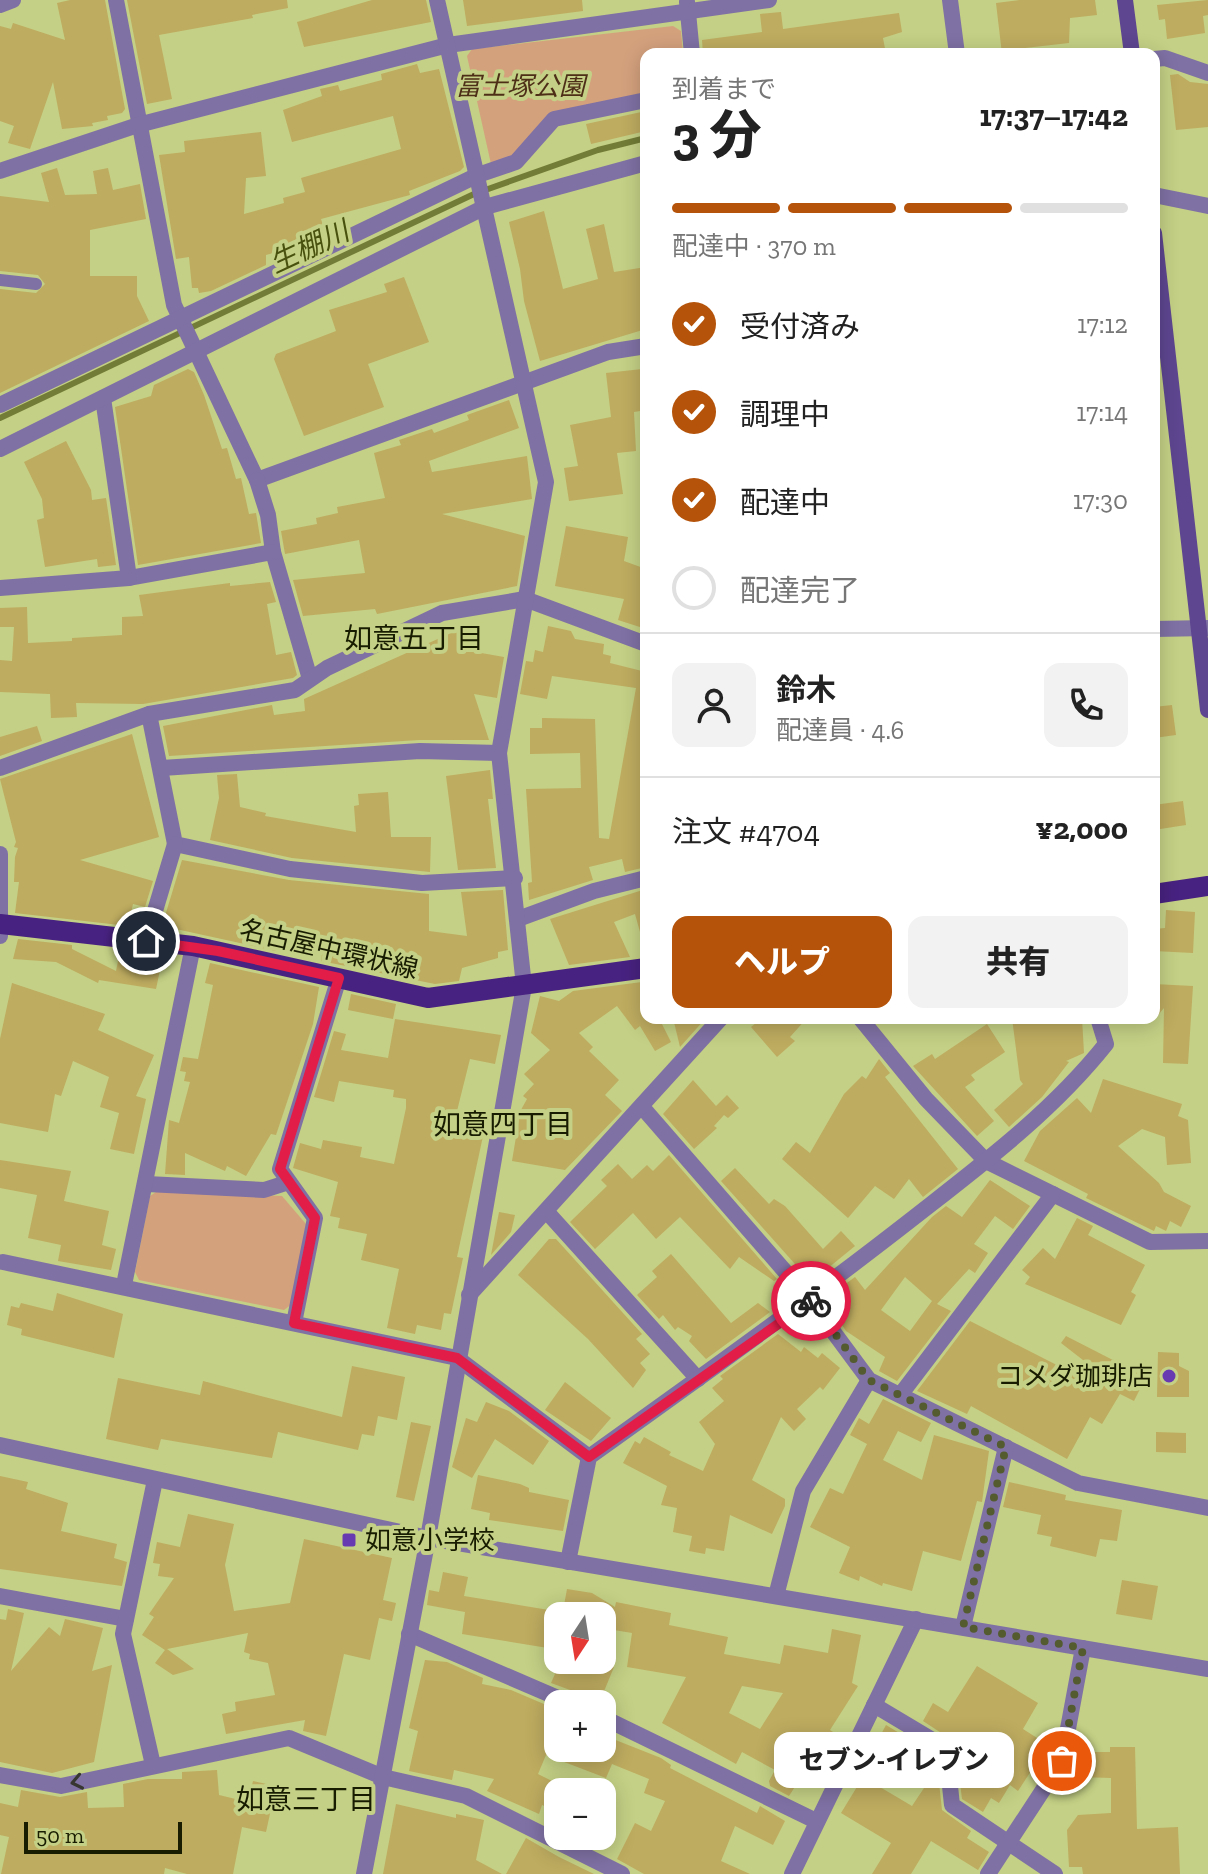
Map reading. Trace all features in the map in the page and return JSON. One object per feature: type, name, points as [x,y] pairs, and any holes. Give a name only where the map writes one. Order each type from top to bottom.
[{"type":"main road","points":[[1125,0],[1131,48]]},
{"type":"main road","points":[[1160,281],[1203,627],[1208,710]]},
{"type":"main road","points":[[1160,893],[1208,886]]},
{"type":"main road","name":"名古屋中環状線","points":[[0,928],[193,946],[428,998],[640,969]]},
{"type":"street","points":[[0,5],[13,0]]},
{"type":"street","points":[[116,0],[174,305],[257,480],[268,515],[273,552],[310,679]]},
{"type":"street","points":[[364,1874],[428,1538],[524,986],[515,878],[499,753],[546,482],[437,0]]},
{"type":"street","points":[[0,171],[138,125],[448,45],[687,6],[769,0]]},
{"type":"street","points":[[950,0],[956,48]]},
{"type":"street","points":[[687,6],[691,48]]},
{"type":"street","points":[[1160,58],[1208,73]]},
{"type":"street","points":[[0,449],[197,352],[481,191],[516,162],[554,119],[640,101]]},
{"type":"street","points":[[0,405],[481,191],[640,164]]},
{"type":"street","points":[[1160,196],[1208,206]]},
{"type":"street","points":[[257,480],[608,352],[640,347]]},
{"type":"street","points":[[103,398],[129,578]]},
{"type":"street","points":[[0,588],[129,578],[273,552]]},
{"type":"street","points":[[0,768],[149,714],[295,690],[310,679],[442,613],[525,599],[640,642]]},
{"type":"street","points":[[1160,629],[1203,627]]},
{"type":"street","points":[[146,941],[175,844],[149,714]]},
{"type":"street","points":[[162,768],[420,751],[499,753]]},
{"type":"street","points":[[175,844],[290,869],[422,883],[515,878]]},
{"type":"street","points":[[0,854],[0,928]]},
{"type":"street","points":[[518,919],[594,891],[640,880]]},
{"type":"street","points":[[124,1285],[193,946]]},
{"type":"street","points":[[294,1323],[315,1218],[286,1183],[280,1169],[339,978]]},
{"type":"street","points":[[469,1296],[643,1108],[716,1024]]},
{"type":"street","points":[[865,1024],[926,1099],[986,1161],[1150,1242],[1208,1241]]},
{"type":"street","points":[[568,1562],[589,1457],[809,1299],[986,1161],[1070,1089],[1106,1044],[1100,1024]]},
{"type":"street","points":[[643,1108],[809,1299],[869,1380],[1078,1483],[1208,1508]]},
{"type":"street","points":[[147,1184],[264,1190],[286,1183]]},
{"type":"street","points":[[901,1394],[1053,1194]]},
{"type":"street","points":[[547,1212],[698,1379]]},
{"type":"street","points":[[0,1279],[2,1260],[457,1358],[589,1457]]},
{"type":"street","points":[[776,1596],[803,1491],[869,1380]]},
{"type":"street","points":[[0,1445],[428,1538],[1208,1669]]},
{"type":"street","points":[[963,1627],[1006,1447]]},
{"type":"street","points":[[153,1765],[123,1634],[155,1480]]},
{"type":"street","points":[[0,1596],[126,1619]]},
{"type":"street","points":[[792,1874],[916,1619]]},
{"type":"street","points":[[409,1634],[544,1692]]},
{"type":"street","points":[[988,1874],[1062,1761],[1083,1648]]},
{"type":"street","points":[[874,1705],[946,1748],[952,1805],[1055,1874]]},
{"type":"street","points":[[616,1724],[816,1821]]},
{"type":"street","points":[[0,1775],[61,1786],[289,1738],[383,1777],[466,1796],[622,1874]]},
{"type":"lane","points":[[0,280],[36,284]]},
{"type":"green space","name":"富士塚公園","points":[[673,26],[681,31],[682,48],[640,48],[640,95],[551,114],[510,160],[491,164],[467,56],[472,49]]},
{"type":"green space","points":[[159,1190],[282,1196],[306,1224],[292,1304],[284,1310],[139,1280],[135,1272],[150,1196]]},
{"type":"building","points":[[105,0],[125,109],[122,113],[107,116],[108,120],[92,123],[93,126],[62,129],[53,82],[30,149],[8,143],[14,126],[0,121],[0,26],[11,29],[13,23],[65,40],[57,3]]},
{"type":"building","points":[[127,0],[287,0],[288,8],[252,15],[253,18],[159,35],[172,99],[147,104]]},
{"type":"building","points":[[372,0],[426,0],[431,22],[304,47],[297,22]]},
{"type":"building","points":[[463,0],[582,0],[583,11],[467,26]]},
{"type":"building","points":[[1095,0],[1097,15],[1070,18],[1069,43],[1001,48],[996,3]]},
{"type":"building","points":[[1208,0],[1208,15],[1203,16],[1205,33],[1167,39],[1165,19],[1159,20],[1157,5]]},
{"type":"building","points":[[781,12],[783,29],[899,13],[902,32],[883,38],[885,48],[703,48],[702,40],[762,32],[760,14]]},
{"type":"building","points":[[417,64],[420,73],[439,69],[464,167],[460,171],[409,191],[410,195],[321,219],[325,232],[311,236],[312,242],[266,255],[266,265],[211,291],[199,293],[198,288],[192,288],[189,257],[176,259],[159,155],[185,152],[184,141],[261,132],[266,176],[246,178],[244,214],[284,203],[283,198],[305,192],[301,178],[401,149],[393,116],[292,142],[283,110],[322,96],[320,89],[338,85],[340,91],[382,80],[381,74]]},
{"type":"building","points":[[1178,74],[1190,82],[1208,84],[1208,127],[1176,130],[1170,75]]},
{"type":"building","points":[[640,112],[640,132],[591,144],[586,124]]},
{"type":"building","points":[[57,168],[65,195],[97,194],[93,171],[108,168],[113,190],[140,184],[146,219],[90,230],[90,276],[137,276],[137,296],[149,321],[0,393],[0,289],[36,293],[45,284],[38,275],[0,271],[0,196],[49,202],[41,173]]},
{"type":"building","points":[[544,211],[563,289],[598,279],[586,229],[604,224],[614,272],[640,268],[640,331],[540,361],[524,301],[509,222]]},
{"type":"building","points":[[404,277],[429,342],[368,364],[384,407],[304,436],[274,359],[276,354],[336,331],[329,310],[387,292],[384,284]]},
{"type":"building","points":[[188,369],[194,372],[222,449],[227,448],[236,479],[241,478],[249,514],[256,513],[261,543],[138,565],[115,407],[151,396],[154,385]]},
{"type":"building","points":[[640,369],[640,411],[634,412],[636,451],[617,453],[623,494],[569,501],[564,468],[578,466],[570,425],[611,417],[606,373]]},
{"type":"building","points":[[509,400],[519,428],[429,461],[432,472],[527,456],[532,499],[442,514],[525,536],[517,586],[377,614],[375,609],[303,616],[293,580],[365,573],[359,540],[285,554],[281,531],[317,524],[316,518],[338,513],[337,507],[385,498],[374,453],[401,445],[399,440],[432,429],[434,433],[469,420],[467,415]]},
{"type":"building","points":[[66,441],[91,490],[92,500],[106,498],[116,565],[98,567],[97,559],[45,567],[37,520],[44,518],[42,499],[24,462]]},
{"type":"building","points":[[566,526],[628,537],[624,561],[640,567],[640,627],[618,620],[624,599],[555,586]]},
{"type":"building","points":[[270,582],[276,602],[267,604],[276,655],[291,652],[297,675],[293,678],[143,704],[76,703],[77,717],[51,718],[50,694],[0,692],[0,660],[12,661],[14,627],[0,627],[0,608],[27,607],[28,643],[72,641],[72,638],[122,635],[122,617],[143,616],[139,595],[230,583],[230,586]]},
{"type":"building","points":[[548,626],[571,631],[575,639],[604,644],[603,654],[611,656],[610,663],[640,670],[640,868],[625,872],[622,859],[589,867],[593,880],[529,900],[528,883],[532,882],[526,789],[581,788],[580,753],[530,754],[530,728],[542,728],[542,718],[595,719],[599,838],[609,839],[636,688],[552,676],[547,699],[520,694],[526,661],[533,662],[535,650],[543,652]]},
{"type":"building","points":[[460,629],[470,651],[504,657],[497,698],[474,694],[489,740],[419,740],[169,756],[163,726],[272,705],[274,715],[305,711],[304,699]]},
{"type":"building","points":[[1172,705],[1176,735],[1160,737],[1160,706]]},
{"type":"building","points":[[37,726],[42,741],[0,756],[0,737]]},
{"type":"building","points":[[132,734],[159,837],[80,860],[153,881],[145,907],[133,904],[128,926],[15,913],[19,882],[14,882],[15,857],[18,848],[14,847],[16,842],[0,779]]},
{"type":"building","points":[[490,770],[493,799],[488,799],[496,868],[458,870],[446,776]]},
{"type":"building","points":[[237,774],[240,807],[266,813],[265,816],[356,832],[354,806],[359,805],[358,794],[388,792],[391,837],[431,837],[430,872],[292,858],[210,840],[219,798],[217,775]]},
{"type":"building","points":[[1183,801],[1186,825],[1160,829],[1160,804]]},
{"type":"building","points":[[182,860],[289,880],[429,894],[429,931],[467,936],[461,892],[503,890],[508,950],[498,952],[498,958],[462,968],[459,981],[435,984],[321,961],[322,954],[276,946],[276,951],[162,926]]},
{"type":"building","points":[[640,891],[640,932],[635,914],[614,922],[630,957],[569,965],[550,919]]},
{"type":"building","points":[[1166,910],[1195,912],[1193,953],[1160,951],[1160,928],[1165,928]]},
{"type":"building","points":[[18,939],[72,945],[72,949],[116,971],[120,951],[163,956],[156,989],[99,980],[98,983],[56,962],[13,959]]},
{"type":"building","points":[[210,963],[319,987],[313,1024],[276,1135],[271,1134],[246,1176],[227,1166],[225,1171],[185,1153],[185,1175],[165,1174],[169,1120],[179,1123],[190,1082],[184,1081],[186,1072],[180,1071],[183,1057],[198,1059],[213,985],[205,983]]},
{"type":"building","points":[[640,982],[640,1024],[662,1024],[671,1042],[655,1051],[640,1026],[635,1030],[617,1006],[579,1033],[593,1047],[589,1051],[619,1080],[605,1095],[622,1111],[565,1170],[512,1161],[517,1117],[527,1099],[523,1096],[534,1084],[524,1074],[550,1050],[531,1033],[540,996],[559,1001],[573,991]]},
{"type":"building","points":[[12,983],[105,1014],[98,1030],[154,1055],[136,1096],[146,1099],[134,1154],[110,1149],[119,1113],[100,1107],[109,1077],[73,1061],[61,1096],[55,1094],[48,1132],[0,1123],[0,1039]]},
{"type":"building","points":[[1160,984],[1193,986],[1188,1064],[1163,1063],[1164,1008],[1160,1013]]},
{"type":"building","points":[[351,994],[396,1004],[393,1019],[348,1010]]},
{"type":"building","points":[[395,1019],[501,1035],[495,1064],[470,1059],[454,1123],[455,1130],[483,1136],[457,1257],[463,1258],[451,1314],[444,1313],[441,1330],[417,1325],[415,1334],[387,1328],[399,1269],[361,1260],[367,1234],[338,1228],[340,1218],[330,1216],[338,1182],[293,1168],[300,1143],[321,1149],[323,1140],[362,1147],[360,1157],[394,1164],[406,1099],[393,1097],[394,1090],[339,1081],[334,1102],[314,1097],[334,1031],[346,1034],[341,1050],[388,1058]]},
{"type":"building","points":[[674,1024],[701,1024],[680,1047]]},
{"type":"building","points":[[755,1024],[802,1024],[790,1037],[795,1041],[777,1057],[751,1027]]},
{"type":"building","points":[[987,1024],[1005,1052],[971,1075],[975,1080],[965,1087],[994,1121],[977,1136],[913,1066],[932,1054],[935,1059]]},
{"type":"building","points":[[1013,1024],[1082,1024],[1084,1053],[1066,1061],[1069,1062],[1042,1097],[1009,1127],[994,1110],[1023,1084]]},
{"type":"building","points":[[879,1059],[890,1073],[885,1077],[958,1169],[923,1197],[909,1179],[894,1199],[875,1186],[848,1218],[782,1159],[796,1142],[810,1153],[844,1094],[862,1076],[866,1079]]},
{"type":"building","points":[[1103,1079],[1182,1104],[1178,1116],[1188,1120],[1191,1163],[1167,1165],[1165,1137],[1142,1129],[1118,1146],[1159,1183],[1164,1192],[1191,1206],[1181,1227],[1170,1221],[1166,1231],[1156,1226],[1154,1231],[1086,1198],[1088,1194],[1024,1161],[1040,1131],[1077,1098],[1091,1113]]},
{"type":"building","points":[[693,1080],[716,1106],[727,1095],[739,1108],[728,1118],[724,1115],[714,1126],[717,1128],[694,1149],[663,1114]]},
{"type":"building","points":[[669,1155],[777,1279],[774,1281],[739,1257],[730,1269],[680,1217],[656,1239],[633,1213],[595,1249],[570,1222],[607,1186],[601,1180],[618,1164],[632,1179],[647,1165],[653,1171]]},
{"type":"building","points":[[0,1160],[71,1171],[64,1201],[109,1211],[102,1245],[116,1249],[111,1270],[58,1261],[61,1245],[28,1238],[37,1195],[0,1188]]},
{"type":"building","points":[[735,1168],[769,1204],[774,1199],[785,1206],[823,1249],[841,1231],[855,1246],[811,1282],[721,1181]]},
{"type":"building","points":[[990,1180],[1030,1206],[1013,1229],[995,1216],[974,1244],[988,1253],[975,1273],[969,1269],[937,1304],[951,1311],[897,1381],[879,1371],[885,1357],[846,1331],[825,1299],[855,1277],[865,1290],[932,1217],[946,1206],[962,1217]],"holes":[[[905,1277],[932,1301],[910,1331],[881,1310]]]},
{"type":"building","points":[[499,1212],[515,1215],[511,1232],[491,1255]]},
{"type":"building","points":[[1077,1218],[1093,1226],[1088,1235],[1145,1265],[1131,1292],[1136,1295],[1121,1325],[1025,1284],[1030,1277],[1022,1270],[1043,1248],[1055,1259]]},
{"type":"building","points":[[549,1239],[556,1239],[642,1334],[636,1339],[650,1354],[640,1363],[646,1370],[633,1388],[588,1339],[518,1275]]},
{"type":"building","points":[[671,1254],[731,1323],[758,1303],[770,1312],[706,1359],[689,1341],[692,1336],[678,1327],[675,1330],[663,1315],[659,1319],[637,1295],[657,1277],[652,1271]]},
{"type":"building","points":[[57,1293],[123,1314],[114,1358],[21,1335],[22,1329],[7,1325],[11,1306],[19,1308],[21,1303],[53,1311]]},
{"type":"building","points":[[970,1321],[1094,1384],[1101,1374],[1061,1343],[1066,1336],[1146,1377],[1134,1401],[1120,1394],[1102,1424],[1090,1417],[1067,1459],[971,1406],[967,1414],[917,1391]]},
{"type":"building","points":[[778,1334],[801,1352],[804,1347],[818,1358],[822,1353],[840,1368],[823,1390],[820,1387],[797,1409],[806,1419],[794,1431],[781,1417],[752,1480],[785,1499],[785,1506],[772,1534],[730,1515],[724,1551],[706,1548],[705,1554],[689,1551],[692,1536],[673,1532],[677,1508],[661,1505],[667,1486],[623,1463],[635,1441],[640,1444],[644,1437],[671,1452],[669,1455],[703,1471],[715,1444],[699,1422],[724,1401],[712,1388],[723,1379],[720,1376]]},
{"type":"building","points":[[1158,1352],[1179,1353],[1179,1366],[1189,1371],[1189,1397],[1157,1397]]},
{"type":"building","points":[[352,1366],[405,1377],[397,1420],[378,1416],[374,1436],[362,1434],[358,1450],[278,1432],[272,1458],[161,1439],[158,1450],[106,1439],[118,1378],[200,1395],[203,1381],[342,1417]]},
{"type":"building","points":[[565,1382],[611,1418],[591,1441],[545,1410]]},
{"type":"building","points":[[883,1399],[931,1423],[921,1442],[898,1431],[883,1460],[922,1480],[934,1435],[989,1451],[982,1502],[977,1501],[961,1561],[923,1551],[912,1591],[883,1583],[882,1586],[860,1576],[859,1581],[839,1573],[850,1547],[810,1527],[830,1488],[843,1494],[867,1444],[850,1435],[859,1418],[869,1424]]},
{"type":"building","points":[[486,1402],[509,1411],[549,1441],[533,1465],[495,1439],[472,1478],[452,1467],[466,1418],[477,1422]]},
{"type":"building","points":[[411,1422],[431,1426],[414,1501],[396,1497]]},
{"type":"building","points":[[1156,1432],[1186,1433],[1186,1453],[1156,1452]]},
{"type":"building","points":[[478,1475],[520,1484],[529,1488],[529,1492],[569,1500],[563,1531],[489,1520],[490,1513],[471,1509]]},
{"type":"building","points":[[0,1476],[28,1482],[26,1489],[68,1503],[61,1531],[117,1544],[114,1558],[127,1562],[122,1586],[0,1569]]},
{"type":"building","points":[[1009,1482],[1066,1495],[1065,1500],[1122,1510],[1117,1541],[1100,1539],[1096,1557],[1050,1546],[1052,1537],[1037,1534],[1041,1515],[1003,1507]]},
{"type":"building","points":[[188,1514],[234,1524],[225,1565],[234,1611],[290,1603],[304,1539],[392,1558],[383,1600],[396,1603],[392,1621],[379,1618],[370,1660],[344,1654],[326,1736],[303,1731],[305,1720],[226,1734],[222,1714],[236,1711],[235,1702],[275,1695],[268,1663],[249,1659],[250,1654],[244,1652],[248,1633],[167,1649],[194,1669],[173,1675],[155,1663],[165,1650],[142,1635],[154,1617],[149,1614],[174,1578],[158,1576],[160,1564],[153,1563],[157,1542],[180,1547]]},
{"type":"building","points":[[443,1572],[468,1577],[464,1596],[544,1609],[544,1647],[462,1634],[465,1612],[427,1605],[429,1590],[439,1592]]},
{"type":"building","points":[[1122,1580],[1158,1586],[1152,1620],[1116,1614]]},
{"type":"building","points":[[567,1589],[592,1593],[607,1602],[565,1602]]},
{"type":"building","points":[[616,1602],[671,1613],[669,1625],[728,1637],[724,1654],[780,1664],[784,1645],[828,1653],[832,1629],[861,1635],[852,1683],[858,1686],[830,1730],[842,1738],[826,1763],[815,1756],[789,1796],[770,1786],[769,1781],[775,1770],[742,1752],[736,1764],[662,1723],[686,1677],[627,1667],[632,1633],[616,1630]],"holes":[[[742,1686],[783,1693],[760,1729],[729,1713]]]},
{"type":"building","points":[[8,1609],[24,1613],[11,1671],[49,1627],[60,1636],[65,1619],[103,1628],[92,1671],[112,1665],[94,1762],[52,1773],[0,1762],[0,1619],[6,1620]]},
{"type":"building","points":[[425,1660],[447,1662],[483,1678],[482,1684],[511,1690],[544,1704],[544,1760],[538,1774],[546,1778],[544,1806],[539,1814],[487,1791],[494,1779],[454,1770],[452,1780],[409,1771],[418,1731],[409,1728]]},
{"type":"building","points":[[977,1666],[1038,1703],[1023,1729],[1048,1745],[1018,1791],[1010,1785],[999,1803],[991,1798],[983,1812],[962,1799],[955,1742],[923,1721],[933,1703],[948,1712]]},
{"type":"building","points":[[555,1674],[611,1674],[605,1690],[570,1690],[551,1683]]},
{"type":"building","points":[[886,1725],[936,1755],[942,1810],[971,1831],[967,1838],[989,1852],[978,1870],[931,1841],[911,1874],[872,1874],[891,1843],[841,1813],[863,1777],[912,1806],[934,1773],[877,1742]]},
{"type":"building","points":[[616,1740],[661,1758],[671,1765],[670,1768],[757,1813],[760,1806],[785,1821],[773,1845],[735,1826],[721,1861],[750,1874],[644,1874],[617,1859],[635,1823],[651,1831],[665,1801],[644,1793],[649,1779],[612,1764],[606,1778],[564,1762],[616,1762]]},
{"type":"building","points":[[1110,1747],[1135,1747],[1137,1829],[1178,1827],[1180,1874],[1083,1874],[1082,1867],[1069,1867],[1067,1830],[1078,1815],[1111,1813],[1111,1778],[1079,1777],[1080,1758],[1092,1758],[1092,1752],[1110,1752]]},
{"type":"building","points":[[217,1770],[219,1795],[248,1802],[253,1781],[276,1786],[266,1832],[242,1827],[233,1874],[187,1874],[165,1868],[164,1874],[1,1874],[9,1837],[0,1835],[0,1803],[18,1807],[21,1790],[60,1797],[87,1792],[88,1808],[124,1807],[123,1784],[148,1779],[182,1779],[182,1772]]},
{"type":"building","points":[[396,1804],[456,1818],[456,1814],[484,1820],[476,1860],[502,1874],[383,1874]]},
{"type":"building","points":[[526,1838],[594,1874],[506,1874]]},
{"type":"waterway","name":"生棚川","points":[[0,418],[474,194],[598,150],[640,140]]},
{"type":"way so far","points":[[811,1301],[869,1380],[1006,1447],[963,1627],[1083,1648],[1062,1761]]},
{"type":"place","name":"コメダ珈琲店","points":[[1169,1376]]},
{"type":"place","name":"如意小学校","points":[[349,1540]]},
{"type":"place","name":"セブン-イレブン","points":[[1062,1761]]},
{"type":"district","name":"如意五丁目","points":[[414,638]]},
{"type":"district","name":"如意四丁目","points":[[503,1124]]},
{"type":"district","name":"如意三丁目","points":[[306,1799]]},
{"type":"route","points":[[146,941],[267,960],[339,978],[280,1169],[286,1183],[315,1218],[294,1323],[457,1358],[589,1457],[809,1299],[811,1301]]}]
